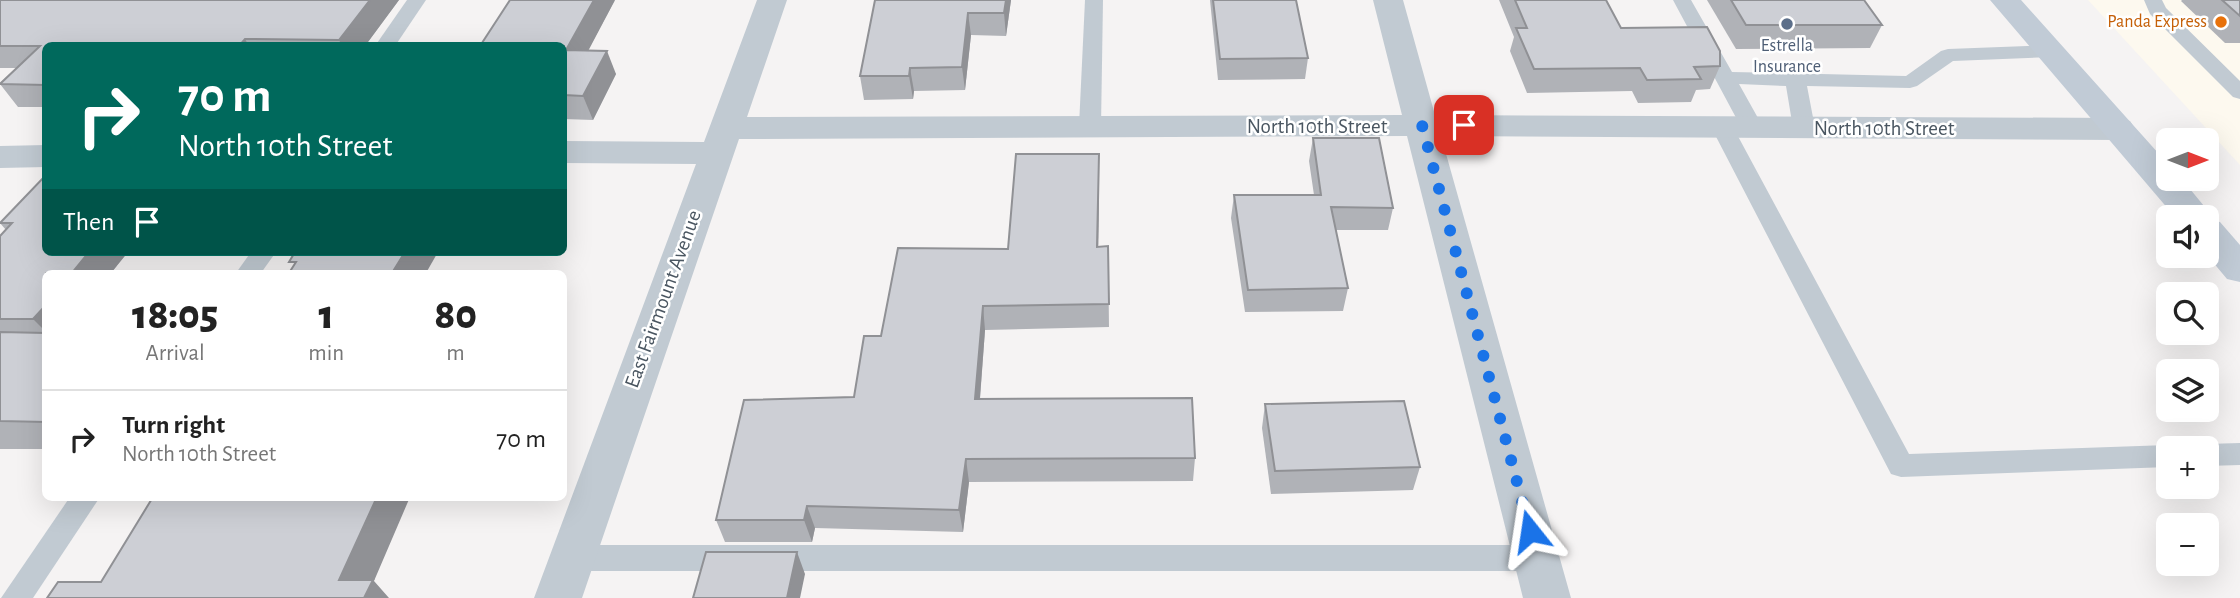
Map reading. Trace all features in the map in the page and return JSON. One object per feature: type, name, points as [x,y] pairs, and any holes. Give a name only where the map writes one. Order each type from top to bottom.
[{"type":"main road","points":[[2004,0],[2184,205]]},
{"type":"main road","points":[[2219,244],[2237,263]]},
{"type":"street","name":"East Fairmount Avenue","points":[[558,598],[772,0]]},
{"type":"street","points":[[1388,0],[1547,598]]},
{"type":"street","name":"North 10th Street","points":[[567,152],[721,141],[1090,127],[1422,125],[2118,129]]},
{"type":"street","points":[[0,157],[42,156]]},
{"type":"lane","points":[[388,42],[417,0]]},
{"type":"lane","points":[[1090,127],[1094,0]]},
{"type":"lane","points":[[1682,0],[1725,78],[1737,127],[1901,466],[2156,457]]},
{"type":"lane","points":[[2153,0],[2157,10],[2240,93]]},
{"type":"lane","points":[[1725,78],[1910,82],[1948,55],[2050,51]]},
{"type":"lane","points":[[1795,79],[1804,128]]},
{"type":"lane","points":[[250,270],[261,256]]},
{"type":"lane","points":[[2219,455],[2240,454]]},
{"type":"lane","points":[[16,598],[83,501]]},
{"type":"lane","points":[[572,558],[1537,558]]},
{"type":"shaded area","points":[[2088,0],[2240,0],[2240,165],[2219,142],[2219,128],[2206,128]]},
{"type":"building","points":[[0,0],[370,0],[339,40],[42,42],[42,85],[0,84],[40,46],[0,46]]},
{"type":"building","points":[[510,0],[594,0],[567,48],[567,42],[483,42]]},
{"type":"building","points":[[875,0],[1006,0],[1004,13],[968,13],[962,67],[910,68],[909,76],[860,76]]},
{"type":"building","points":[[1213,0],[1296,0],[1308,58],[1220,59]]},
{"type":"building","points":[[1515,0],[1606,0],[1621,28],[1707,27],[1720,51],[1720,66],[1694,67],[1701,79],[1647,80],[1640,68],[1534,69],[1516,28],[1527,28]]},
{"type":"building","points":[[1731,0],[1864,0],[1882,25],[1746,25]]},
{"type":"building","points":[[2222,0],[2240,0],[2240,16]]},
{"type":"building","points":[[567,50],[607,51],[583,96],[567,95]]},
{"type":"building","points":[[1313,138],[1379,138],[1393,208],[1331,207],[1348,288],[1248,290],[1234,195],[1321,195]]},
{"type":"building","points":[[1016,154],[1099,154],[1097,247],[1108,246],[1109,304],[983,306],[975,399],[1192,398],[1195,458],[966,459],[959,510],[807,506],[804,520],[716,520],[744,400],[854,397],[864,336],[881,336],[898,248],[1008,249]]},
{"type":"building","points":[[42,179],[42,256],[86,256],[74,270],[42,270],[42,309],[33,319],[0,319],[0,236],[12,223],[0,223]]},
{"type":"building","points":[[293,256],[403,256],[394,270],[291,270],[296,262],[289,262]]},
{"type":"building","points":[[0,332],[42,333],[42,422],[0,421]]},
{"type":"building","points":[[1404,401],[1420,467],[1275,471],[1265,404]]},
{"type":"building","points":[[151,501],[375,501],[339,580],[373,580],[364,598],[47,598],[58,582],[101,582]]},
{"type":"building","points":[[706,552],[797,552],[787,598],[693,598]]},
{"type":"place","name":"Panda Express","points":[[2221,22]]},
{"type":"place","name":"Estrella Insurance","points":[[1787,24]]},
{"type":"route","points":[[1464,125],[1422,125],[1530,531]]}]
